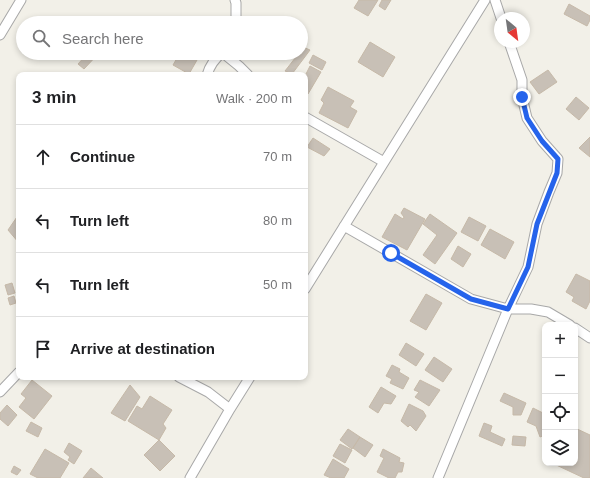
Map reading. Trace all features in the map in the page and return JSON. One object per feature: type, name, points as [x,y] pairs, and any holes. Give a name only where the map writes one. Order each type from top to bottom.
[{"type":"street","points":[[2,29],[22,0]]},
{"type":"street","points":[[235,0],[236,16]]},
{"type":"street","points":[[308,284],[485,0]]},
{"type":"street","points":[[495,0],[499,12]]},
{"type":"street","points":[[438,478],[508,309],[528,267],[537,224],[557,173],[558,159],[542,141],[527,118],[522,97],[522,80],[511,48]]},
{"type":"street","points":[[208,72],[209,67],[214,60]]},
{"type":"street","points":[[231,60],[245,72]]},
{"type":"street","points":[[308,119],[384,162]]},
{"type":"street","points":[[344,226],[471,299],[508,309],[548,312],[565,322]]},
{"type":"street","points":[[578,330],[590,338]]},
{"type":"street","points":[[0,392],[16,375]]},
{"type":"street","points":[[185,380],[208,392],[230,409]]},
{"type":"street","points":[[190,478],[248,380]]},
{"type":"building","points":[[359,0],[378,0],[368,16],[354,8]]},
{"type":"building","points":[[382,0],[391,0],[385,10],[379,6]]},
{"type":"building","points":[[569,4],[590,16],[587,26],[564,14]]},
{"type":"building","points":[[370,42],[395,57],[383,77],[358,62]]},
{"type":"building","points":[[313,55],[326,62],[322,70],[309,63]]},
{"type":"building","points":[[82,60],[92,60],[84,69],[78,64]]},
{"type":"building","points":[[176,60],[197,60],[190,72],[185,72],[173,65]]},
{"type":"building","points":[[294,60],[302,60],[294,72],[285,71]]},
{"type":"building","points":[[310,66],[321,72],[308,94],[308,72]]},
{"type":"building","points":[[548,70],[557,82],[539,94],[530,82]]},
{"type":"building","points":[[328,87],[354,101],[350,107],[357,111],[348,128],[319,113],[324,103],[321,100]]},
{"type":"building","points":[[576,97],[589,108],[579,120],[566,109]]},
{"type":"building","points":[[590,137],[590,157],[579,148]]},
{"type":"building","points":[[313,138],[330,149],[324,156],[308,148]]},
{"type":"building","points":[[404,208],[425,219],[407,250],[382,237],[395,214],[403,219],[404,217],[401,213]]},
{"type":"building","points":[[430,214],[457,233],[435,264],[423,255],[437,235],[423,224]]},
{"type":"building","points":[[469,217],[486,226],[478,241],[461,232]]},
{"type":"building","points":[[16,218],[16,239],[8,230]]},
{"type":"building","points":[[490,229],[514,242],[505,259],[481,245]]},
{"type":"building","points":[[458,246],[471,254],[463,267],[451,259]]},
{"type":"building","points":[[576,274],[590,281],[590,301],[586,309],[572,301],[574,297],[566,292]]},
{"type":"building","points":[[12,283],[15,293],[8,295],[5,285]]},
{"type":"building","points":[[426,294],[442,303],[426,330],[410,321]]},
{"type":"building","points":[[14,296],[16,303],[10,305],[8,298]]},
{"type":"building","points":[[406,343],[424,354],[416,366],[399,355]]},
{"type":"building","points":[[434,357],[452,369],[443,382],[425,370]]},
{"type":"building","points":[[392,365],[400,369],[399,372],[409,378],[403,389],[390,383],[392,379],[386,376]]},
{"type":"building","points":[[32,380],[52,396],[34,419],[19,407],[26,398],[21,394]]},
{"type":"building","points":[[420,380],[440,390],[429,406],[415,397],[419,392],[414,390]]},
{"type":"building","points":[[130,385],[140,397],[125,421],[111,413]]},
{"type":"building","points":[[381,387],[396,396],[391,404],[384,403],[378,413],[369,407]]},
{"type":"building","points":[[504,393],[526,403],[521,415],[513,415],[513,407],[500,401]]},
{"type":"building","points":[[150,396],[172,410],[163,424],[166,428],[159,440],[128,421],[137,406],[142,409]]},
{"type":"building","points":[[409,404],[423,411],[426,416],[416,431],[410,425],[408,427],[401,421]]},
{"type":"building","points":[[7,405],[17,415],[8,426],[0,419],[0,413]]},
{"type":"building","points":[[533,408],[542,412],[542,436],[540,437],[536,426],[527,422]]},
{"type":"building","points":[[31,422],[42,428],[38,437],[26,431]]},
{"type":"building","points":[[484,423],[492,426],[490,432],[505,439],[502,446],[479,436]]},
{"type":"building","points":[[348,429],[360,437],[352,449],[340,440]]},
{"type":"building","points":[[578,429],[590,435],[590,478],[584,478],[558,466],[578,466]]},
{"type":"building","points":[[513,436],[526,437],[525,446],[512,445]]},
{"type":"building","points":[[360,437],[373,445],[365,457],[353,448]]},
{"type":"building","points":[[159,440],[175,456],[160,471],[144,455]]},
{"type":"building","points":[[69,443],[82,451],[74,464],[68,460],[70,457],[64,452]]},
{"type":"building","points":[[340,444],[352,450],[345,463],[333,456]]},
{"type":"building","points":[[45,449],[69,463],[60,478],[38,478],[30,474]]},
{"type":"building","points":[[383,449],[400,458],[399,462],[404,463],[402,472],[398,472],[395,478],[389,478],[377,472],[384,458],[380,456]]},
{"type":"building","points":[[333,459],[349,469],[344,478],[331,478],[324,475]]},
{"type":"building","points":[[14,466],[21,470],[17,475],[11,472]]},
{"type":"building","points":[[91,468],[103,478],[83,478]]},
{"type":"route","points":[[391,253],[471,299],[508,309],[528,267],[537,224],[557,173],[558,159],[542,141],[527,118],[522,97]]}]
